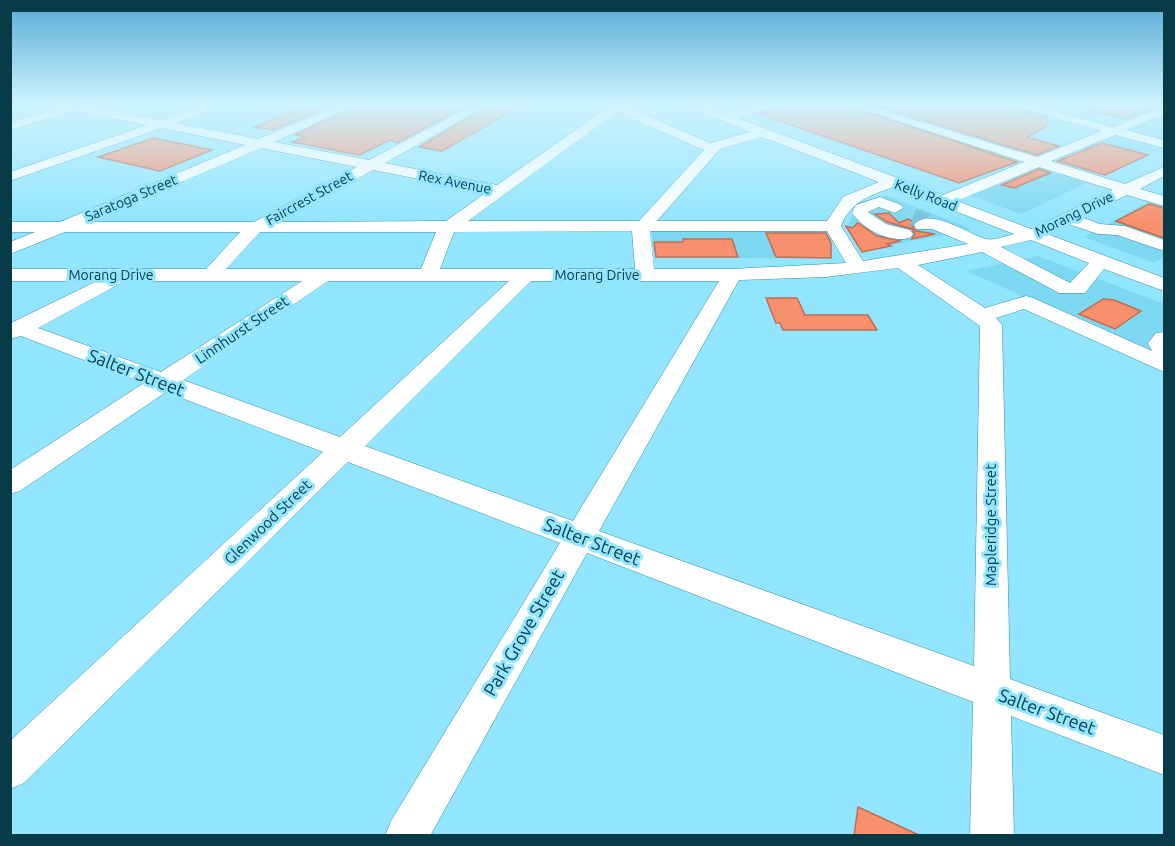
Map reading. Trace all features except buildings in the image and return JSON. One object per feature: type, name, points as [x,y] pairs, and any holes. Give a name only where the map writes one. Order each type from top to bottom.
[{"type":"street","points":[[10,177],[106,143]]},
{"type":"street","name":"Saratoga Street","points":[[10,249],[257,143]]},
{"type":"street","name":"Rex Avenue","points":[[260,143],[498,190]]},
{"type":"street","name":"Faircrest Street","points":[[211,275],[251,230],[410,143]]},
{"type":"street","points":[[428,275],[445,230],[561,143]]},
{"type":"street","points":[[700,143],[712,149]]},
{"type":"street","points":[[645,275],[640,233],[644,226],[712,149],[724,143]]},
{"type":"street","name":"Kelly Road","points":[[793,143],[1164,285]]},
{"type":"street","points":[[978,143],[1164,201]]},
{"type":"street","points":[[943,201],[1083,143]]},
{"type":"street","points":[[1146,143],[1163,150]]},
{"type":"street","name":"Morang Drive","points":[[10,275],[732,275],[858,268],[919,227],[930,258],[1032,235],[1164,171]]},
{"type":"street","points":[[833,226],[844,202],[893,182]]},
{"type":"street","points":[[927,195],[919,227],[930,258]]},
{"type":"street","points":[[919,227],[981,215]]},
{"type":"street","points":[[1067,218],[1098,229],[1119,230],[1164,246]]},
{"type":"street","points":[[10,227],[833,226]]},
{"type":"street","points":[[833,226],[858,268]]},
{"type":"street","points":[[919,227],[964,235],[1066,289],[1078,289],[1101,261]]},
{"type":"street","points":[[919,227],[982,315],[1026,302],[1164,365]]},
{"type":"street","points":[[1098,229],[1106,239],[1164,259]]},
{"type":"street","points":[[1139,275],[1164,259]]},
{"type":"street","points":[[15,331],[122,275]]},
{"type":"street","name":"Linnhurst Street","points":[[10,484],[324,275]]},
{"type":"street","name":"Glenwood Street","points":[[10,769],[526,275]]},
{"type":"street","name":"Park Grove Street","points":[[406,836],[732,275]]},
{"type":"street","name":"Mapleridge Street","points":[[982,315],[991,325],[992,836]]},
{"type":"street","name":"Salter Street","points":[[15,331],[344,449],[1164,755]]},
{"type":"street","points":[[1164,338],[1159,343],[1164,352]]},
{"type":"shaded area","points":[[1092,143],[1147,143],[1164,148],[1133,163],[1081,148]]},
{"type":"shaded area","points":[[1035,167],[1087,183],[1021,214],[967,194]]},
{"type":"shaded area","points":[[885,195],[972,229],[862,251],[847,229],[857,205]]},
{"type":"shaded area","points":[[1148,202],[1164,207],[1164,257],[1154,263],[1084,237]]},
{"type":"shaded area","points":[[651,229],[816,229],[832,258],[655,258]]},
{"type":"shaded area","points":[[1038,256],[1164,304],[1164,359],[966,271]]},
{"type":"tunnel","points":[[913,217],[927,222]]}]
